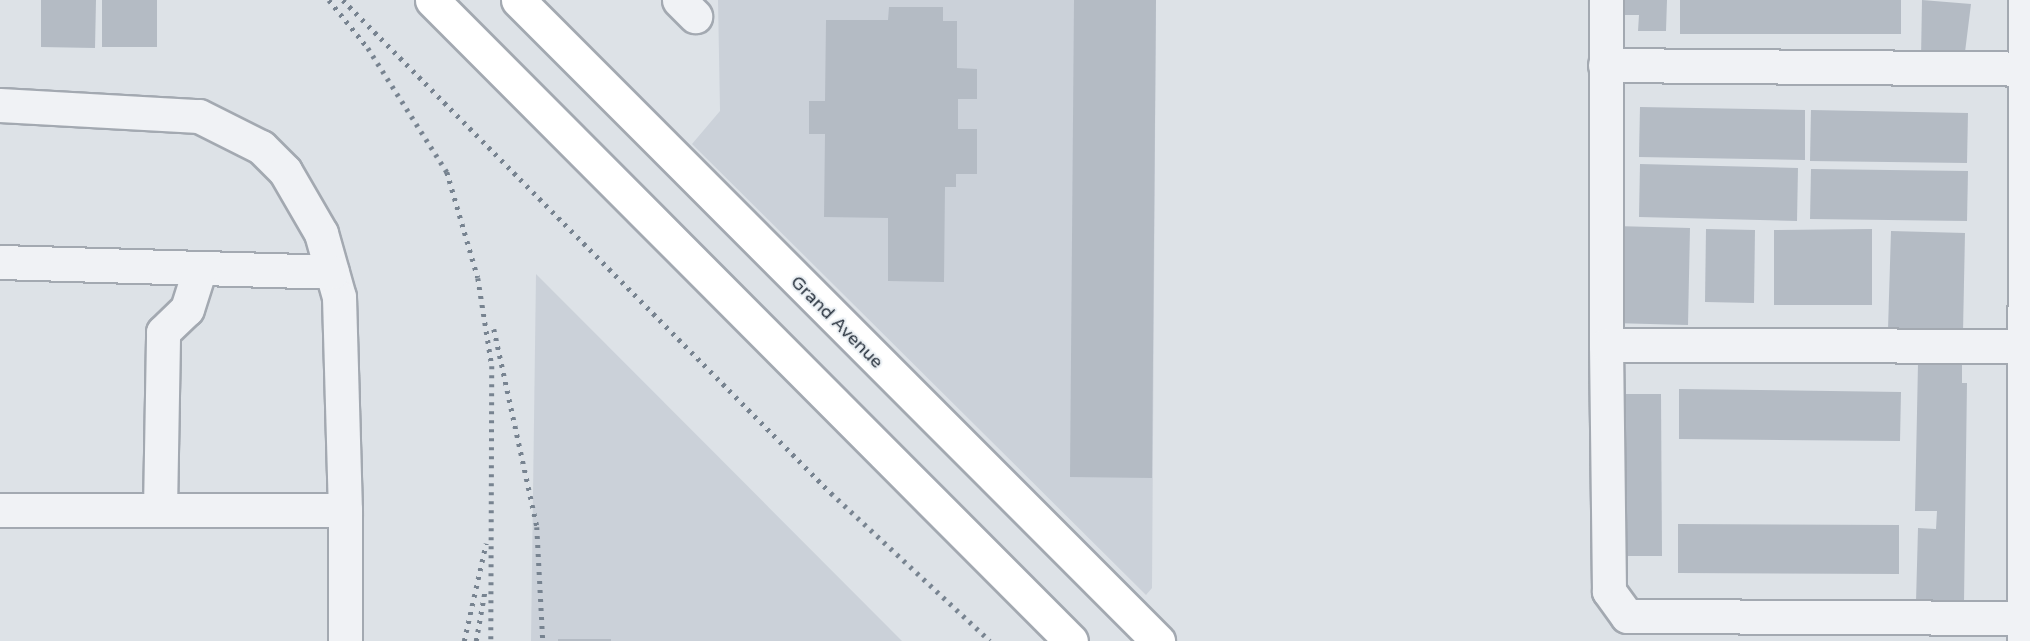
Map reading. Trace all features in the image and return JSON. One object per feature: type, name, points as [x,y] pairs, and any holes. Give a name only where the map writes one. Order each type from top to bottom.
[{"type":"highway","points":[[432,0],[1071,641]]},
{"type":"highway","name":"Grand Avenue","points":[[518,0],[1158,641]]},
{"type":"street","points":[[1606,0],[1609,591],[1627,616],[2024,630],[2027,424],[2025,0]]},
{"type":"street","points":[[1605,65],[2025,69]]},
{"type":"street","points":[[0,105],[173,111],[231,129],[261,147],[285,171],[321,233],[332,272],[342,337],[345,641]]},
{"type":"street","points":[[0,262],[332,272]]},
{"type":"street","points":[[160,510],[163,332],[187,309],[200,268]]},
{"type":"street","points":[[1606,345],[2025,346]]},
{"type":"street","points":[[0,510],[345,510]]},
{"type":"shaded area","points":[[718,0],[1156,0],[1152,588],[1146,595],[692,144],[720,111]]},
{"type":"shaded area","points":[[536,274],[902,641],[531,641]]},
{"type":"building","points":[[41,0],[96,0],[95,48],[41,47]]},
{"type":"building","points":[[102,0],[157,0],[157,47],[102,47]]},
{"type":"building","points":[[1074,0],[1156,0],[1152,478],[1070,477]]},
{"type":"building","points":[[1617,0],[1667,0],[1666,31],[1638,31],[1639,15],[1617,15]]},
{"type":"building","points":[[1680,0],[1901,0],[1901,34],[1680,34]]},
{"type":"building","points":[[1922,0],[1971,4],[1964,60],[1921,59]]},
{"type":"building","points":[[889,7],[943,7],[943,21],[957,21],[957,68],[977,69],[977,99],[958,99],[958,129],[977,129],[977,174],[956,174],[956,187],[945,187],[944,282],[888,281],[888,218],[824,217],[825,134],[809,134],[809,101],[825,101],[826,20],[888,20]]},
{"type":"building","points":[[1640,107],[1805,110],[1805,160],[1639,157]]},
{"type":"building","points":[[1811,110],[1968,113],[1967,163],[1810,161]]},
{"type":"building","points":[[1640,164],[1798,168],[1797,221],[1639,217]]},
{"type":"building","points":[[1811,169],[1968,171],[1967,221],[1810,219]]},
{"type":"building","points":[[1615,226],[1690,228],[1688,325],[1612,323]]},
{"type":"building","points":[[1706,229],[1755,230],[1754,303],[1705,302]]},
{"type":"building","points":[[1872,229],[1872,305],[1774,305],[1774,230]]},
{"type":"building","points":[[1891,231],[1965,233],[1963,332],[1888,330]]},
{"type":"building","points":[[1918,363],[1962,364],[1962,383],[1967,383],[1964,603],[1916,602],[1918,528],[1936,529],[1937,511],[1915,511]]},
{"type":"building","points":[[1679,389],[1901,392],[1900,441],[1679,439]]},
{"type":"building","points":[[1612,394],[1661,394],[1662,556],[1614,556]]},
{"type":"building","points":[[1678,524],[1899,525],[1899,574],[1678,573]]},
{"type":"building","points":[[558,639],[611,639],[611,641],[558,641]]},
{"type":"railway","points":[[329,0],[368,48],[447,172],[478,278],[492,366],[491,641]]},
{"type":"railway","points":[[343,0],[831,493],[990,641]]},
{"type":"railway","points":[[494,329],[537,527],[543,641]]},
{"type":"railway","points":[[464,641],[486,543]]},
{"type":"railway","points":[[476,641],[485,590]]}]
